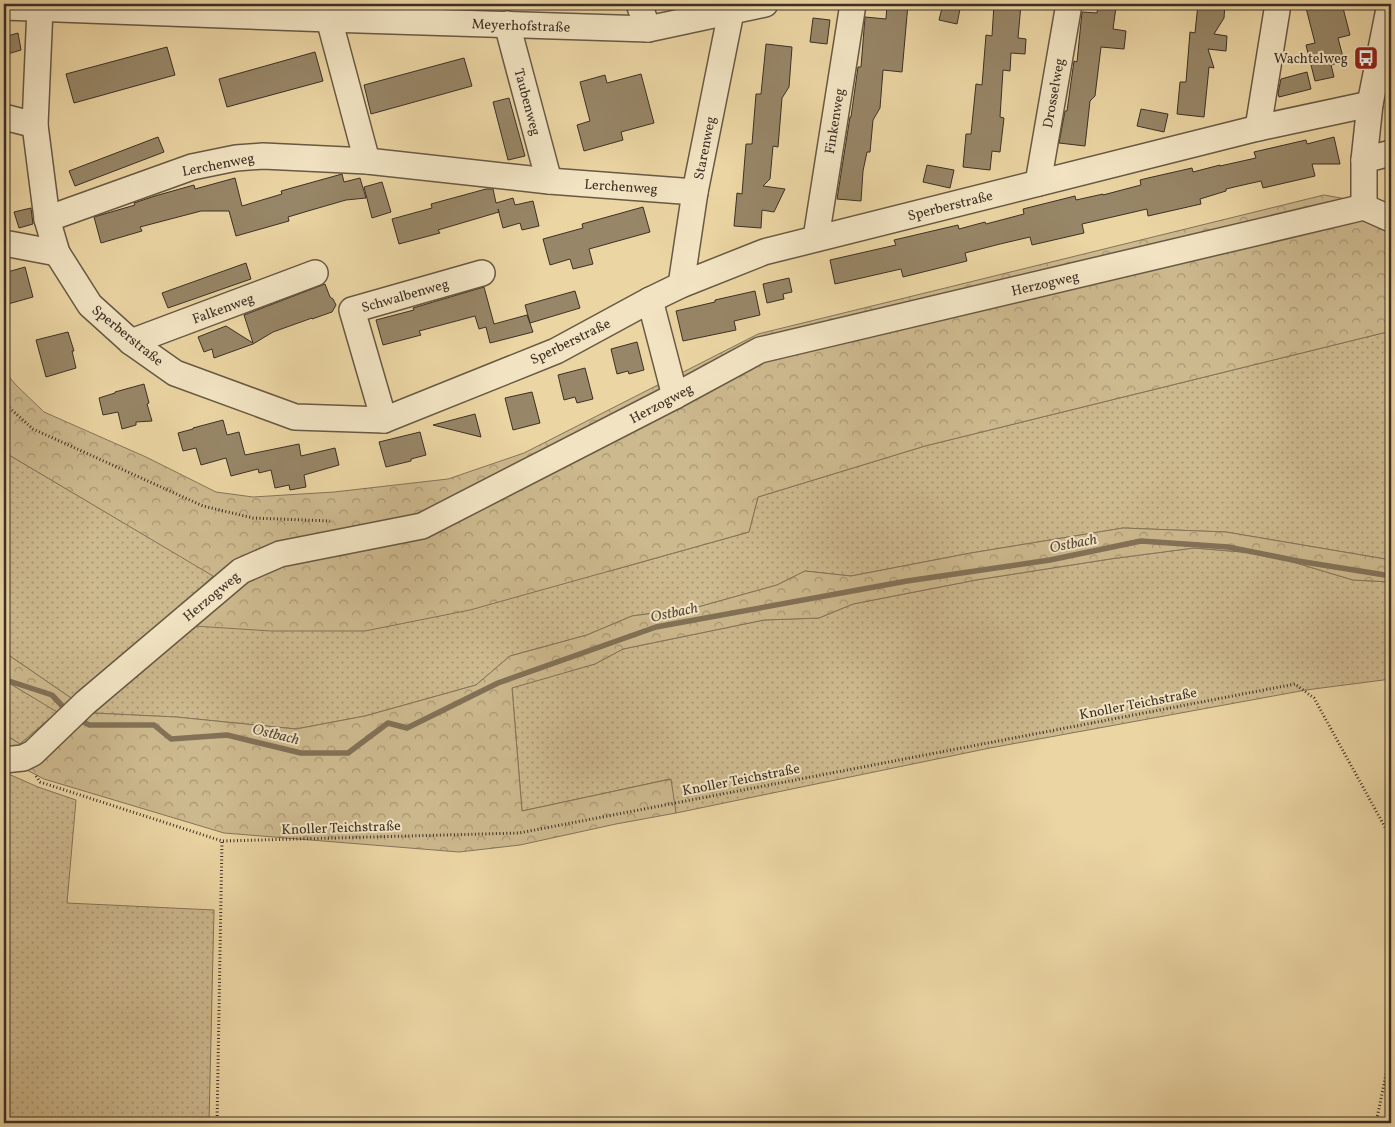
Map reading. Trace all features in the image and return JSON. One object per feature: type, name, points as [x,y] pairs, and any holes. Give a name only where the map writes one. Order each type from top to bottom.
[{"type":"street","points":[[639,4],[648,29]]},
{"type":"street","name":"Meyerhofstraße","points":[[4,7],[648,29],[765,4]]},
{"type":"street","name":"Finkenweg","points":[[816,238],[853,4]]},
{"type":"street","name":"Drosselweg","points":[[1038,183],[1068,4]]},
{"type":"street","points":[[1258,128],[1278,4]]},
{"type":"street","points":[[1390,4],[1370,104],[1364,160],[1364,207],[1391,220]]},
{"type":"street","name":"Sperberstraße","points":[[40,8],[35,125],[48,219],[57,253],[90,304],[131,342],[176,373],[295,417],[384,420],[556,351],[681,285],[764,252],[1258,128],[1370,104]]},
{"type":"street","name":"Starenweg","points":[[681,285],[695,192],[731,12]]},
{"type":"street","points":[[329,19],[367,161]]},
{"type":"street","name":"Taubenweg","points":[[507,24],[549,181]]},
{"type":"street","points":[[4,117],[35,125]]},
{"type":"street","points":[[1364,160],[1391,153]]},
{"type":"street","name":"Lerchenweg","points":[[48,219],[192,166],[236,158],[263,156],[367,161],[549,181],[695,192]]},
{"type":"street","name":"Herzogweg","points":[[13,759],[33,753],[85,704],[240,571],[280,554],[422,526],[676,396],[760,350],[1364,207]]},
{"type":"street","points":[[4,243],[57,253]]},
{"type":"street","name":"Falkenweg","points":[[131,342],[315,273]]},
{"type":"street","name":"Schwalbenweg","points":[[384,420],[352,310],[482,273]]},
{"type":"street","points":[[650,300],[676,396]]},
{"type":"path","points":[[4,403],[33,429],[203,506],[253,518],[333,521]]},
{"type":"path","name":"Knoller Teichstraße","points":[[13,759],[40,782],[222,841],[519,833],[1294,684],[1314,698],[1391,838]]},
{"type":"path","points":[[217,1123],[222,841]]},
{"type":"path","points":[[1376,1123],[1391,1050]]},
{"type":"green space","points":[[1324,195],[1391,207],[1391,331],[925,446],[758,497],[749,532],[470,610],[365,631],[271,631],[163,624],[213,576],[4,452],[4,371],[44,412],[146,457],[216,492],[253,497],[334,492],[448,479],[524,453],[758,334]]},
{"type":"green space","points":[[1391,331],[1391,560],[1226,532],[1123,528],[971,553],[851,576],[805,571],[777,585],[698,607],[632,616],[587,635],[510,656],[476,685],[365,716],[296,729],[176,717],[93,713],[4,652],[4,452],[214,576],[164,623],[610,571],[749,532],[758,497],[925,446]]},
{"type":"green space","points":[[1123,528],[1226,532],[1391,560],[1391,582],[1353,580],[1266,554],[1194,548],[976,580],[853,604],[819,618],[764,620],[623,649],[595,664],[512,688],[522,811],[671,779],[676,813],[520,845],[459,852],[224,833],[44,779],[4,758],[4,734],[20,744],[57,712],[4,680],[4,652],[93,713],[176,717],[296,729],[365,716],[476,685],[510,656],[587,635],[632,616],[698,607],[777,585],[805,571],[851,576],[971,553]]},
{"type":"green space","points":[[1194,548],[1266,554],[1353,580],[1391,582],[1391,679],[1306,690],[990,748],[676,813],[670,779],[522,811],[512,687],[595,664],[623,649],[764,620],[819,618],[853,604],[976,580]]},
{"type":"green space","points":[[4,680],[58,712],[20,744],[4,734]]},
{"type":"green space","points":[[4,772],[38,787],[76,800],[67,903],[214,910],[209,1123],[4,1123]]},
{"type":"building","points":[[887,4],[908,4],[902,72],[883,70],[880,108],[873,120],[870,152],[867,152],[863,171],[861,201],[837,199],[858,67],[861,67],[865,17],[886,19]]},
{"type":"building","points":[[943,4],[961,4],[957,24],[939,20]]},
{"type":"building","points":[[994,4],[1021,4],[1018,38],[1026,39],[1025,54],[1011,53],[1010,71],[1003,70],[1000,117],[1004,118],[1000,152],[992,151],[990,170],[963,167],[966,134],[971,134],[976,84],[982,85],[986,35],[992,36]]},
{"type":"building","points":[[1198,4],[1225,4],[1224,18],[1214,34],[1227,36],[1226,51],[1208,49],[1214,68],[1209,67],[1204,117],[1177,114],[1180,82],[1186,82],[1190,32],[1195,33]]},
{"type":"building","points":[[1305,4],[1342,4],[1350,35],[1338,38],[1344,61],[1331,65],[1334,77],[1315,81],[1306,45],[1315,43]]},
{"type":"building","points":[[1098,5],[1116,7],[1113,29],[1126,31],[1124,49],[1101,47],[1095,96],[1090,101],[1085,146],[1059,143],[1065,111],[1067,111],[1074,61],[1077,62],[1082,12],[1097,13]]},
{"type":"building","points":[[813,18],[830,20],[827,44],[810,42]]},
{"type":"building","points":[[18,33],[21,50],[4,55],[4,37]]},
{"type":"building","points":[[766,44],[792,47],[789,87],[782,98],[778,147],[773,146],[770,179],[763,186],[785,189],[774,212],[762,210],[761,228],[734,226],[737,193],[742,194],[746,144],[752,144],[756,94],[761,94]]},
{"type":"building","points":[[167,47],[175,75],[74,103],[66,74]]},
{"type":"building","points":[[315,52],[323,81],[227,107],[219,79]]},
{"type":"building","points":[[464,58],[472,86],[371,114],[364,85]]},
{"type":"building","points":[[1307,72],[1311,89],[1279,97],[1281,79]]},
{"type":"building","points":[[641,74],[654,123],[621,132],[623,140],[584,151],[577,125],[590,121],[580,82],[605,75],[607,83]]},
{"type":"building","points":[[509,98],[525,156],[508,160],[493,102]]},
{"type":"building","points":[[1141,109],[1168,114],[1164,132],[1137,126]]},
{"type":"building","points":[[158,137],[164,152],[75,186],[69,171]]},
{"type":"building","points":[[1334,137],[1340,164],[1312,164],[1315,176],[1263,188],[1261,181],[1226,189],[1226,191],[1200,199],[1201,204],[1148,216],[1147,209],[1082,224],[1084,233],[1032,245],[1030,237],[1000,244],[965,253],[967,261],[903,277],[901,269],[835,284],[830,260],[896,245],[894,240],[958,225],[959,229],[985,222],[986,224],[1024,214],[1023,209],[1075,196],[1076,200],[1103,195],[1141,185],[1140,180],[1192,168],[1193,172],[1256,158],[1254,152],[1306,140],[1307,144]]},
{"type":"building","points":[[927,165],[954,170],[950,188],[923,182]]},
{"type":"building","points":[[342,174],[344,182],[360,178],[366,198],[346,200],[308,211],[288,217],[289,221],[236,236],[229,211],[201,211],[140,227],[142,231],[101,243],[94,217],[194,185],[195,189],[235,178],[242,206],[282,194],[281,191]]},
{"type":"building","points":[[382,182],[391,212],[372,218],[364,187]]},
{"type":"building","points":[[486,189],[493,189],[496,203],[513,198],[515,205],[533,201],[539,226],[522,230],[520,223],[503,228],[499,212],[438,230],[440,233],[399,244],[392,219],[432,208],[431,204]]},
{"type":"building","points":[[643,207],[650,232],[589,249],[593,264],[573,269],[570,259],[550,265],[543,239],[583,228],[582,224]]},
{"type":"building","points":[[31,208],[33,224],[19,228],[14,212]]},
{"type":"building","points":[[246,263],[251,279],[168,308],[162,293]]},
{"type":"building","points":[[25,267],[33,297],[8,304],[4,291],[4,273]]},
{"type":"building","points":[[789,278],[792,292],[783,294],[784,299],[767,303],[763,284]]},
{"type":"building","points":[[325,284],[330,297],[336,305],[332,312],[273,332],[253,344],[214,358],[212,349],[204,352],[198,337],[226,326],[253,343],[244,315]]},
{"type":"building","points":[[484,287],[494,324],[527,315],[533,332],[490,343],[486,327],[479,329],[475,316],[419,331],[421,335],[383,345],[376,320],[414,310],[413,308]]},
{"type":"building","points":[[575,291],[580,308],[530,323],[525,305]]},
{"type":"building","points":[[755,291],[760,315],[734,321],[736,330],[683,341],[676,311]]},
{"type":"building","points":[[68,332],[74,351],[72,351],[76,368],[46,377],[36,340]]},
{"type":"building","points":[[637,342],[644,370],[629,374],[628,371],[617,374],[611,349]]},
{"type":"building","points":[[585,368],[593,399],[577,403],[575,397],[564,400],[558,375]]},
{"type":"building","points":[[144,384],[152,421],[136,422],[136,425],[122,429],[118,412],[103,415],[99,398]]},
{"type":"building","points":[[532,392],[540,423],[513,430],[505,398]]},
{"type":"building","points":[[475,414],[481,437],[433,425]]},
{"type":"building","points":[[223,420],[227,435],[239,432],[245,455],[299,444],[301,456],[335,448],[339,465],[304,475],[306,487],[290,490],[289,485],[275,488],[271,470],[259,473],[258,469],[231,476],[226,458],[201,465],[196,448],[183,451],[178,433]]},
{"type":"building","points":[[420,432],[426,455],[386,467],[379,442]]},
{"type":"waterway","name":"Ostbach","points":[[79,719],[89,725],[154,725],[171,739],[227,735],[301,753],[348,753],[388,723],[407,728],[498,683],[656,627],[907,581],[1050,560],[1141,541],[1228,547],[1298,561],[1391,576]]},
{"type":"waterway","name":"Ostbach","points":[[4,678],[52,695],[67,711]]},
{"type":"place","name":"Wachtelweg","points":[[1366,58]]}]
